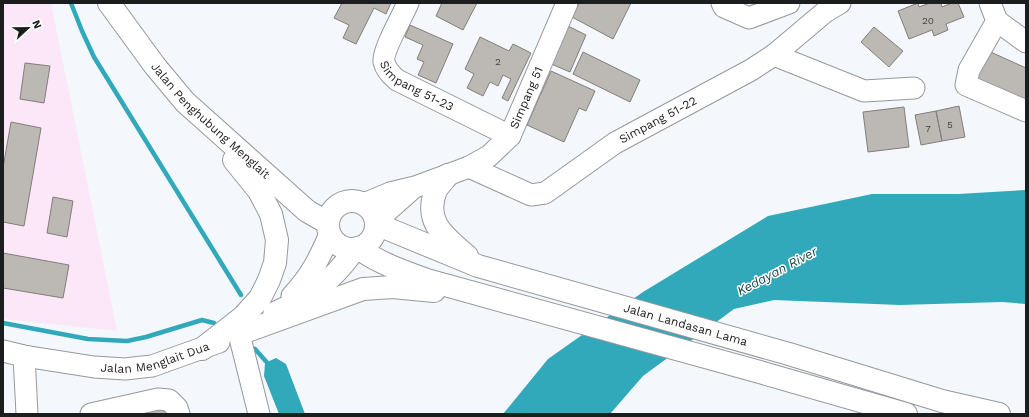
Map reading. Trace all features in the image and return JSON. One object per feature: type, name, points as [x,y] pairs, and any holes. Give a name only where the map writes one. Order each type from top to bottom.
[{"type":"main road","name":"Jalan Penghubung Menglait","points":[[109,3],[155,66],[185,102],[307,211],[329,228]]},
{"type":"main road","points":[[185,102],[259,191],[272,214],[277,240],[274,263],[269,280],[260,298],[243,318],[202,349]]},
{"type":"main road","points":[[448,175],[437,189],[432,204],[432,218],[441,233],[478,266]]},
{"type":"main road","points":[[348,201],[356,202],[372,216],[375,231],[367,244],[350,249],[338,244],[329,228],[330,215],[341,204],[348,201]]},
{"type":"main road","name":"Jalan Landasan Lama","points":[[372,216],[478,266],[789,354],[942,400],[999,414]]},
{"type":"main road","points":[[357,248],[370,257],[387,265],[427,280],[906,414]]},
{"type":"main road","points":[[239,334],[363,289],[393,287],[477,294]]},
{"type":"street","name":"Simpang 51-23","points":[[408,3],[386,50],[384,61],[388,72],[397,80],[510,136]]},
{"type":"street","name":"Simpang 51","points":[[372,216],[390,193],[415,187],[469,167],[490,156],[510,136],[567,3]]},
{"type":"street","points":[[722,3],[724,7],[749,18],[789,3]]},
{"type":"street","name":"Simpang 51-22","points":[[469,167],[531,196],[545,193],[615,143],[751,70],[774,55],[829,6]]},
{"type":"street","points":[[1026,42],[994,12],[969,70],[966,85],[1026,111]]},
{"type":"street","points":[[774,55],[864,90],[914,88]]},
{"type":"street","name":"Jalan Menglait Dua","points":[[278,311],[310,276],[320,258],[329,228]]},
{"type":"street","name":"Jalan Menglait Dua","points":[[3,351],[24,356],[94,367],[125,369],[152,366],[202,349],[239,334],[278,311],[304,298],[320,286],[346,262],[357,248]]},
{"type":"street","points":[[239,334],[259,414]]},
{"type":"street","points":[[24,356],[27,414]]},
{"type":"street","points":[[152,366],[158,399]]},
{"type":"street","points":[[91,414],[158,399],[169,400],[177,408],[178,414]]},
{"type":"shaded area","points":[[3,3],[51,3],[117,331],[3,319]]},
{"type":"water","name":"Kedayan River","points":[[1026,190],[1026,304],[1002,302],[900,305],[774,300],[734,309],[643,376],[610,414],[503,414],[548,359],[643,292],[768,216],[872,194],[958,194]]},
{"type":"water","points":[[276,358],[286,364],[305,414],[279,414],[264,376],[265,363]]},
{"type":"building","points":[[342,3],[391,3],[386,14],[374,8],[356,44],[343,38],[349,25],[334,18]]},
{"type":"building","points":[[442,3],[477,3],[463,30],[436,16]]},
{"type":"building","points":[[579,3],[631,3],[613,39],[572,17]]},
{"type":"building","points":[[918,3],[919,7],[930,3],[941,3],[942,7],[952,3],[958,3],[964,17],[946,24],[948,30],[934,36],[932,30],[909,39],[898,11]]},
{"type":"building","points":[[410,25],[453,44],[436,83],[418,75],[424,62],[417,59],[423,45],[405,37]]},
{"type":"building","points":[[566,25],[586,35],[570,72],[549,63]]},
{"type":"building","points":[[874,27],[903,51],[889,67],[861,42]]},
{"type":"building","points":[[480,37],[509,51],[513,44],[531,53],[508,101],[502,98],[511,79],[503,75],[498,86],[490,82],[483,96],[467,88],[474,74],[465,69]]},
{"type":"building","points":[[984,49],[1026,68],[1026,101],[972,77]]},
{"type":"building","points":[[583,52],[640,80],[630,102],[573,74]]},
{"type":"building","points":[[25,63],[50,66],[44,103],[20,99]]},
{"type":"building","points":[[551,71],[595,91],[586,111],[579,108],[564,142],[527,125]]},
{"type":"building","points":[[959,106],[965,137],[942,141],[936,111]]},
{"type":"building","points":[[904,107],[909,147],[868,152],[863,112]]},
{"type":"building","points":[[936,111],[942,141],[921,145],[915,115]]},
{"type":"building","points":[[11,122],[41,128],[24,226],[3,222],[3,168]]},
{"type":"building","points":[[53,197],[73,201],[67,237],[47,233]]},
{"type":"building","points":[[3,253],[69,265],[63,298],[3,288]]},
{"type":"building","points":[[168,406],[170,414],[135,414]]},
{"type":"waterway","points":[[71,3],[94,57],[241,295]]},
{"type":"waterway","points":[[3,323],[88,339],[127,341],[146,337],[202,320],[214,323]]},
{"type":"waterway","points":[[255,349],[271,367]]}]
